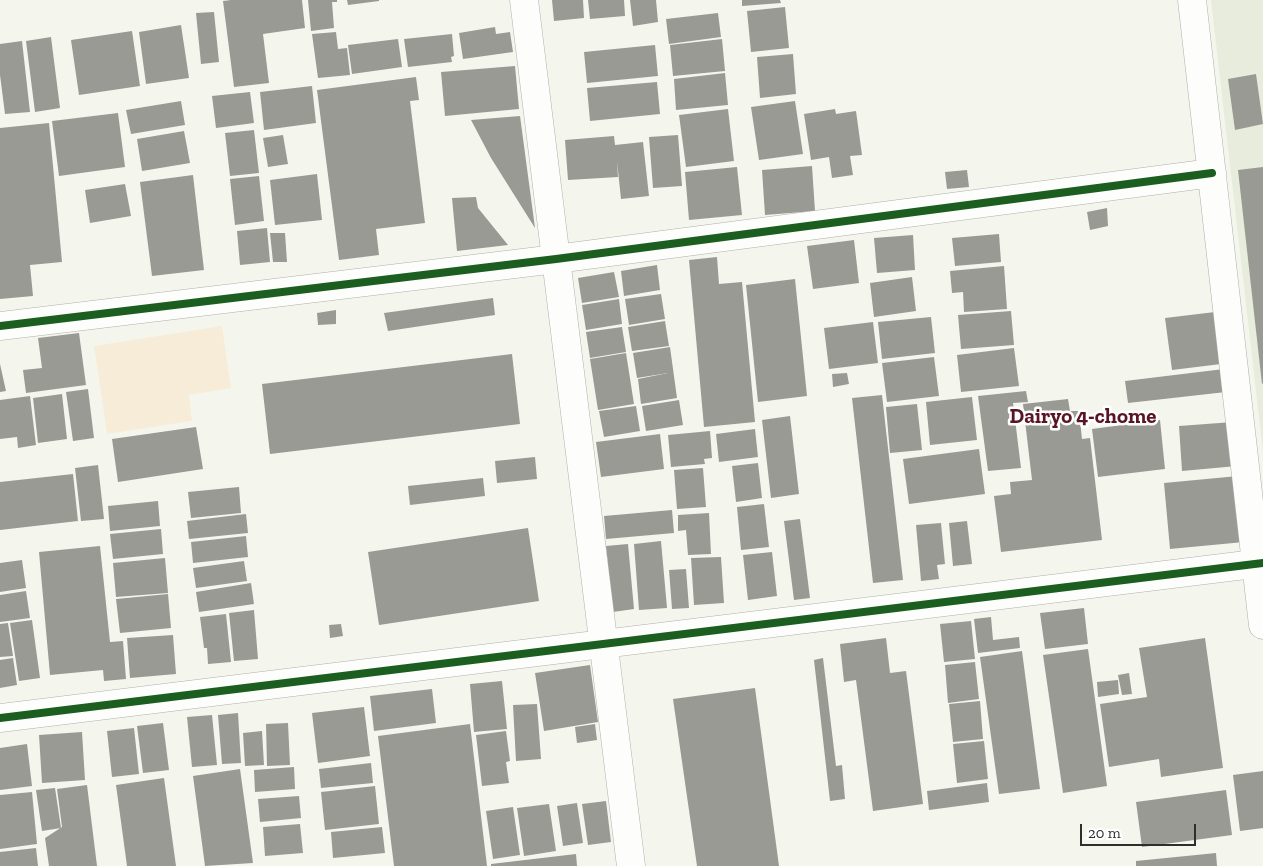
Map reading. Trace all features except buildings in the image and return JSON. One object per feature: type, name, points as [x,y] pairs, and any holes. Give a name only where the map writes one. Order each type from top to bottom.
[{"type":"street","points":[[524,0],[631,866]]},
{"type":"street","points":[[1192,0],[1259,564],[1263,625]]},
{"type":"street","points":[[0,326],[556,258],[1212,174]]},
{"type":"street","points":[[0,718],[1259,564]]},
{"type":"shaded area","points":[[1211,0],[1263,0],[1263,452]]},
{"type":"shaded area","points":[[222,326],[231,388],[189,395],[192,421],[107,434],[94,346]]},
{"type":"cycle path","points":[[0,326],[556,259],[1212,173]]},
{"type":"cycle path","points":[[0,718],[1263,563]]},
{"type":"district","name":"Dairyo 4-chome","points":[[1083,417]]}]
